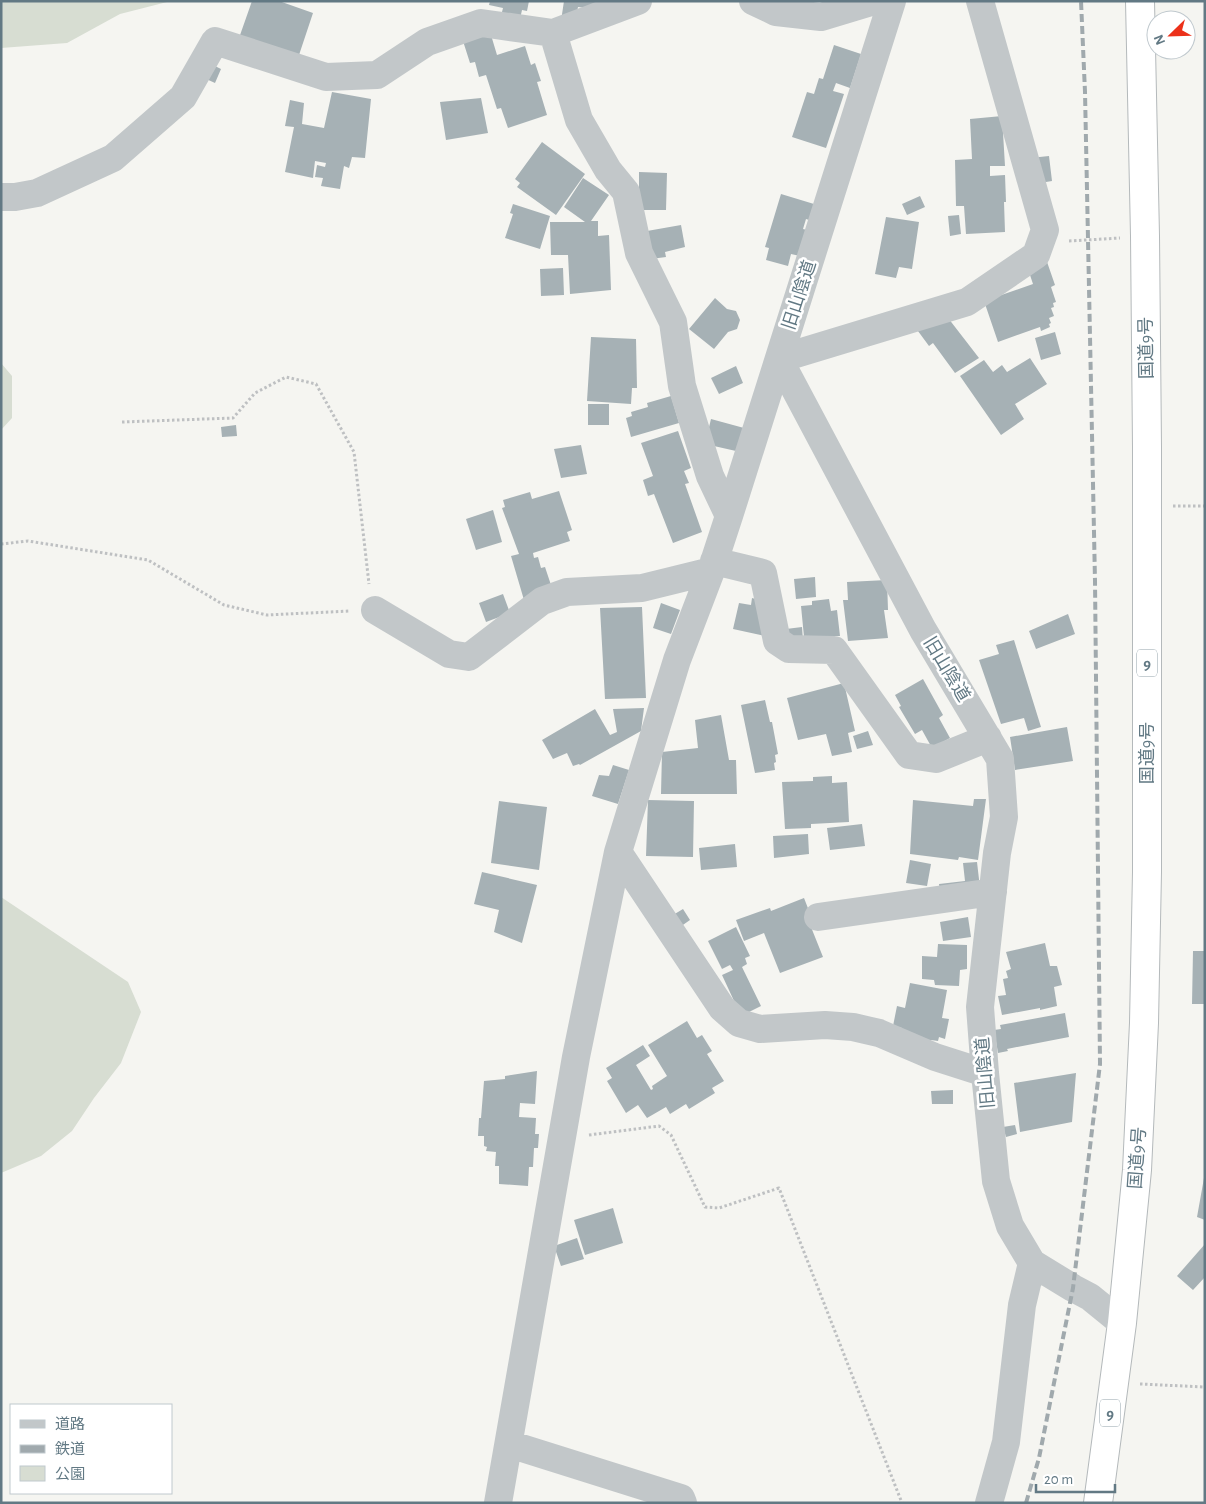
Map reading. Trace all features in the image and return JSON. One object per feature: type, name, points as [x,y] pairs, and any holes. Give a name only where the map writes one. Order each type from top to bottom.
[{"type":"highway","name":"国道9号","points":[[1098,1503],[1122,1323],[1137,1170],[1144,1023],[1147,872],[1147,526],[1145,236],[1140,1]]},
{"type":"street","points":[[1,196],[15,197],[37,193],[113,158],[183,97],[215,41],[326,77],[378,75],[427,42],[481,23],[553,33],[638,1]]},
{"type":"street","points":[[753,1],[776,12],[821,17],[874,1]]},
{"type":"street","name":"旧山陰道","points":[[892,1],[779,359],[923,630],[1000,759],[1004,817],[997,853],[980,1007],[996,1181],[1010,1226],[1032,1263],[1090,1297],[1122,1323]]},
{"type":"street","points":[[498,1503],[576,1057],[618,852],[677,660],[729,516],[779,359],[967,302],[1036,255],[1045,230],[980,1]]},
{"type":"street","points":[[553,33],[579,120],[608,170],[626,192],[639,253],[673,322],[682,386],[710,476],[729,516]]},
{"type":"street","points":[[375,610],[449,654],[469,658],[542,601],[567,592],[642,588],[712,566],[763,573],[776,641],[789,649],[834,650],[909,755],[936,759],[988,738]]},
{"type":"street","points":[[618,852],[722,1008],[739,1023],[760,1029],[824,1025],[853,1027],[879,1033],[935,1057],[985,1073]]},
{"type":"street","points":[[818,917],[994,892]]},
{"type":"street","points":[[989,1503],[1006,1442],[1022,1305],[1032,1263]]},
{"type":"street","points":[[509,1444],[681,1498],[683,1503]]},
{"type":"path","points":[[1040,242],[1145,236]]},
{"type":"path","points":[[1,544],[28,541],[148,560],[224,606],[266,615],[375,610],[367,574],[354,452],[316,384],[286,377],[255,393],[233,418],[122,422]]},
{"type":"path","points":[[563,1139],[659,1126],[671,1135],[704,1207],[719,1208],[779,1188],[902,1503]]},
{"type":"path","points":[[1114,1383],[1205,1387]]},
{"type":"green space","points":[[1,1],[171,1],[120,14],[67,43],[1,48]]},
{"type":"green space","points":[[1,363],[12,376],[12,418],[1,430]]},
{"type":"green space","points":[[1,897],[128,982],[141,1012],[121,1063],[72,1131],[41,1156],[1,1173]]},
{"type":"building","points":[[252,1],[279,1],[313,13],[298,58],[239,38]]},
{"type":"building","points":[[490,1],[529,1],[527,11],[522,10],[520,19],[501,16],[503,8],[489,5]]},
{"type":"building","points":[[564,1],[608,1],[606,10],[578,7],[575,22],[561,21]]},
{"type":"building","points":[[491,35],[497,55],[525,46],[531,65],[535,63],[541,81],[537,82],[547,115],[508,128],[501,108],[497,109],[486,75],[479,77],[475,62],[470,63],[463,41]]},
{"type":"building","points":[[834,45],[861,54],[850,88],[836,83],[833,91],[844,94],[826,148],[792,137],[807,92],[814,94],[819,78],[823,79]]},
{"type":"building","points":[[211,64],[221,69],[215,83],[204,78]]},
{"type":"building","points":[[332,92],[371,99],[365,158],[352,157],[349,168],[344,166],[340,189],[321,186],[323,178],[315,177],[317,165],[325,167],[326,163],[315,161],[313,178],[285,172],[294,127],[285,126],[290,100],[304,103],[302,124],[324,128]]},
{"type":"building","points":[[481,98],[488,133],[446,140],[440,102]]},
{"type":"building","points":[[1002,116],[1005,166],[990,166],[990,176],[1005,175],[1005,232],[966,234],[964,206],[956,206],[955,160],[972,159],[970,119]]},
{"type":"building","points":[[542,142],[585,174],[556,215],[517,187],[520,183],[515,179]]},
{"type":"building","points":[[1049,156],[1052,181],[1034,184],[1030,158]]},
{"type":"building","points":[[639,172],[667,173],[666,210],[639,210]]},
{"type":"building","points":[[583,178],[609,195],[591,221],[598,221],[598,236],[609,235],[611,290],[570,294],[568,255],[551,255],[550,222],[585,222],[564,207]]},
{"type":"building","points":[[781,194],[814,204],[809,220],[806,219],[803,229],[807,230],[800,256],[791,254],[788,266],[766,260],[769,248],[765,247]]},
{"type":"building","points":[[920,196],[925,207],[907,215],[902,204]]},
{"type":"building","points":[[513,204],[550,216],[540,249],[505,238],[513,214],[510,213]]},
{"type":"building","points":[[959,215],[961,234],[950,236],[948,216]]},
{"type":"building","points":[[886,217],[919,222],[912,269],[899,267],[896,278],[875,274]]},
{"type":"building","points":[[681,225],[685,247],[665,252],[666,257],[651,259],[647,231]]},
{"type":"building","points":[[1046,259],[1055,285],[1051,287],[1056,302],[1053,303],[1054,307],[1051,308],[1054,316],[1049,318],[1050,327],[1041,331],[1040,327],[998,342],[984,301],[1033,284],[1028,269]]},
{"type":"building","points":[[563,268],[564,295],[541,296],[540,269]]},
{"type":"building","points":[[715,298],[727,309],[736,311],[740,320],[737,329],[728,332],[714,349],[689,329]]},
{"type":"building","points":[[945,314],[979,358],[955,373],[933,343],[929,346],[915,327]]},
{"type":"building","points":[[1055,332],[1061,354],[1041,360],[1035,338]]},
{"type":"building","points":[[591,337],[636,339],[637,388],[632,388],[631,404],[587,401]]},
{"type":"building","points":[[1030,358],[1047,384],[1015,404],[1024,419],[1001,435],[960,376],[984,360],[993,372],[1002,365],[1007,372]]},
{"type":"building","points":[[736,366],[743,383],[719,394],[711,378]]},
{"type":"building","points":[[671,396],[679,423],[631,437],[626,418],[632,416],[631,412],[648,407],[647,403]]},
{"type":"building","points":[[588,404],[609,404],[609,425],[588,425]]},
{"type":"building","points":[[711,419],[744,428],[736,451],[705,444]]},
{"type":"building","points":[[236,425],[237,436],[222,437],[221,427]]},
{"type":"building","points":[[678,431],[691,468],[684,471],[689,483],[685,484],[702,532],[673,543],[654,494],[648,496],[643,480],[653,476],[641,443]]},
{"type":"building","points":[[581,445],[587,474],[561,478],[554,449]]},
{"type":"building","points":[[559,491],[572,530],[567,532],[570,541],[533,553],[534,558],[538,557],[541,568],[545,567],[553,591],[524,600],[511,556],[519,554],[502,508],[505,507],[503,500],[530,492],[532,499]]},
{"type":"building","points":[[493,510],[502,542],[476,550],[466,519]]},
{"type":"building","points":[[815,577],[816,597],[796,599],[794,579]]},
{"type":"building","points":[[887,580],[888,610],[884,610],[888,638],[848,641],[843,600],[848,600],[847,582]]},
{"type":"building","points":[[503,594],[510,613],[486,622],[479,603]]},
{"type":"building","points":[[752,598],[768,603],[765,636],[733,629],[739,603],[751,605]]},
{"type":"building","points":[[829,599],[831,611],[837,610],[840,636],[834,636],[805,647],[801,606],[812,605],[812,601]]},
{"type":"building","points":[[661,603],[680,610],[671,634],[653,628]]},
{"type":"building","points":[[642,607],[646,698],[605,699],[600,608]]},
{"type":"building","points":[[1068,614],[1075,634],[1036,649],[1029,631]]},
{"type":"building","points":[[802,627],[803,641],[788,643],[786,629]]},
{"type":"building","points":[[1014,640],[1041,727],[1028,731],[1024,718],[1001,724],[979,660],[999,654],[996,645]]},
{"type":"building","points":[[923,679],[943,715],[939,718],[950,738],[932,748],[922,730],[915,734],[899,707],[901,706],[895,695]]},
{"type":"building","points":[[844,683],[855,731],[848,733],[852,752],[832,756],[826,734],[798,740],[787,698]]},
{"type":"building","points":[[765,700],[770,722],[772,722],[778,754],[775,755],[775,770],[755,773],[741,705]]},
{"type":"building","points":[[644,708],[641,731],[580,765],[573,766],[567,753],[553,759],[542,740],[595,709],[610,735],[617,732],[613,709]]},
{"type":"building","points":[[721,715],[729,760],[736,760],[737,794],[661,794],[662,752],[698,748],[695,720]]},
{"type":"building","points":[[1067,727],[1073,761],[1015,770],[1010,737]]},
{"type":"building","points":[[868,731],[873,745],[857,749],[853,736]]},
{"type":"building","points":[[613,765],[629,770],[618,804],[592,796],[599,775],[609,776]]},
{"type":"building","points":[[832,776],[832,783],[847,782],[849,822],[811,824],[811,828],[785,829],[782,782],[813,781],[813,777]]},
{"type":"building","points":[[974,799],[986,799],[978,860],[959,857],[958,860],[910,854],[913,800],[973,806]]},
{"type":"building","points":[[648,800],[694,801],[693,857],[646,856]]},
{"type":"building","points":[[499,801],[547,807],[539,870],[491,863]]},
{"type":"building","points":[[862,824],[865,846],[830,850],[827,828]]},
{"type":"building","points":[[808,834],[809,854],[774,858],[773,836]]},
{"type":"building","points":[[735,844],[737,867],[701,870],[699,848]]},
{"type":"building","points":[[910,860],[931,864],[927,886],[906,883]]},
{"type":"building","points":[[977,862],[980,888],[940,892],[939,884],[965,881],[963,863]]},
{"type":"building","points":[[482,872],[537,885],[522,943],[494,932],[499,910],[474,904]]},
{"type":"building","points":[[804,898],[811,916],[807,917],[823,957],[780,973],[764,933],[744,941],[736,920],[770,908],[771,911]]},
{"type":"building","points":[[683,909],[690,920],[680,927],[673,915]]},
{"type":"building","points":[[968,917],[971,937],[943,941],[940,922]]},
{"type":"building","points":[[736,927],[750,956],[745,958],[747,964],[742,967],[761,1006],[741,1016],[722,975],[733,970],[730,965],[722,969],[708,941]]},
{"type":"building","points":[[1045,943],[1050,966],[1057,966],[1062,985],[1054,987],[1057,1006],[1002,1015],[998,996],[1006,995],[1003,979],[1008,978],[1006,971],[1011,969],[1006,952]]},
{"type":"building","points":[[938,944],[967,945],[967,969],[960,970],[959,986],[935,985],[934,980],[922,979],[922,956],[937,957]]},
{"type":"building","points":[[1193,951],[1205,951],[1205,1004],[1192,1004]]},
{"type":"building","points":[[910,983],[947,990],[942,1018],[949,1019],[945,1039],[939,1037],[938,1041],[931,1040],[930,1044],[901,1034],[902,1028],[893,1026],[897,1006],[905,1008]]},
{"type":"building","points":[[1065,1013],[1069,1037],[1007,1049],[1008,1051],[998,1053],[994,1030],[1001,1029],[1000,1025]]},
{"type":"building","points":[[687,1021],[697,1038],[702,1035],[712,1051],[707,1054],[724,1081],[712,1088],[715,1093],[689,1109],[686,1104],[670,1114],[666,1107],[647,1118],[638,1105],[626,1113],[607,1081],[612,1078],[606,1068],[643,1045],[650,1056],[636,1065],[651,1090],[653,1089],[652,1086],[667,1076],[648,1045]]},
{"type":"building","points":[[537,1071],[535,1104],[520,1103],[519,1117],[536,1118],[535,1134],[539,1134],[538,1148],[534,1148],[533,1167],[529,1167],[528,1186],[499,1184],[499,1166],[495,1166],[496,1152],[486,1151],[487,1147],[484,1146],[484,1136],[478,1136],[484,1081],[505,1079],[505,1076]]},
{"type":"building","points":[[1076,1073],[1072,1122],[1020,1132],[1014,1083]]},
{"type":"building","points":[[953,1090],[953,1104],[932,1104],[931,1091]]},
{"type":"building","points":[[1015,1125],[1017,1134],[1006,1137],[1003,1127]]},
{"type":"building","points":[[1205,1178],[1205,1220],[1197,1217]]},
{"type":"building","points":[[613,1208],[623,1243],[585,1255],[574,1220]]},
{"type":"building","points":[[577,1238],[584,1259],[561,1266],[554,1246]]},
{"type":"building","points":[[1205,1244],[1205,1277],[1193,1290],[1177,1276]]},
{"type":"railway","points":[[1026,1503],[1039,1458],[1073,1288],[1100,1064],[1095,581],[1085,92],[1081,1]]}]
